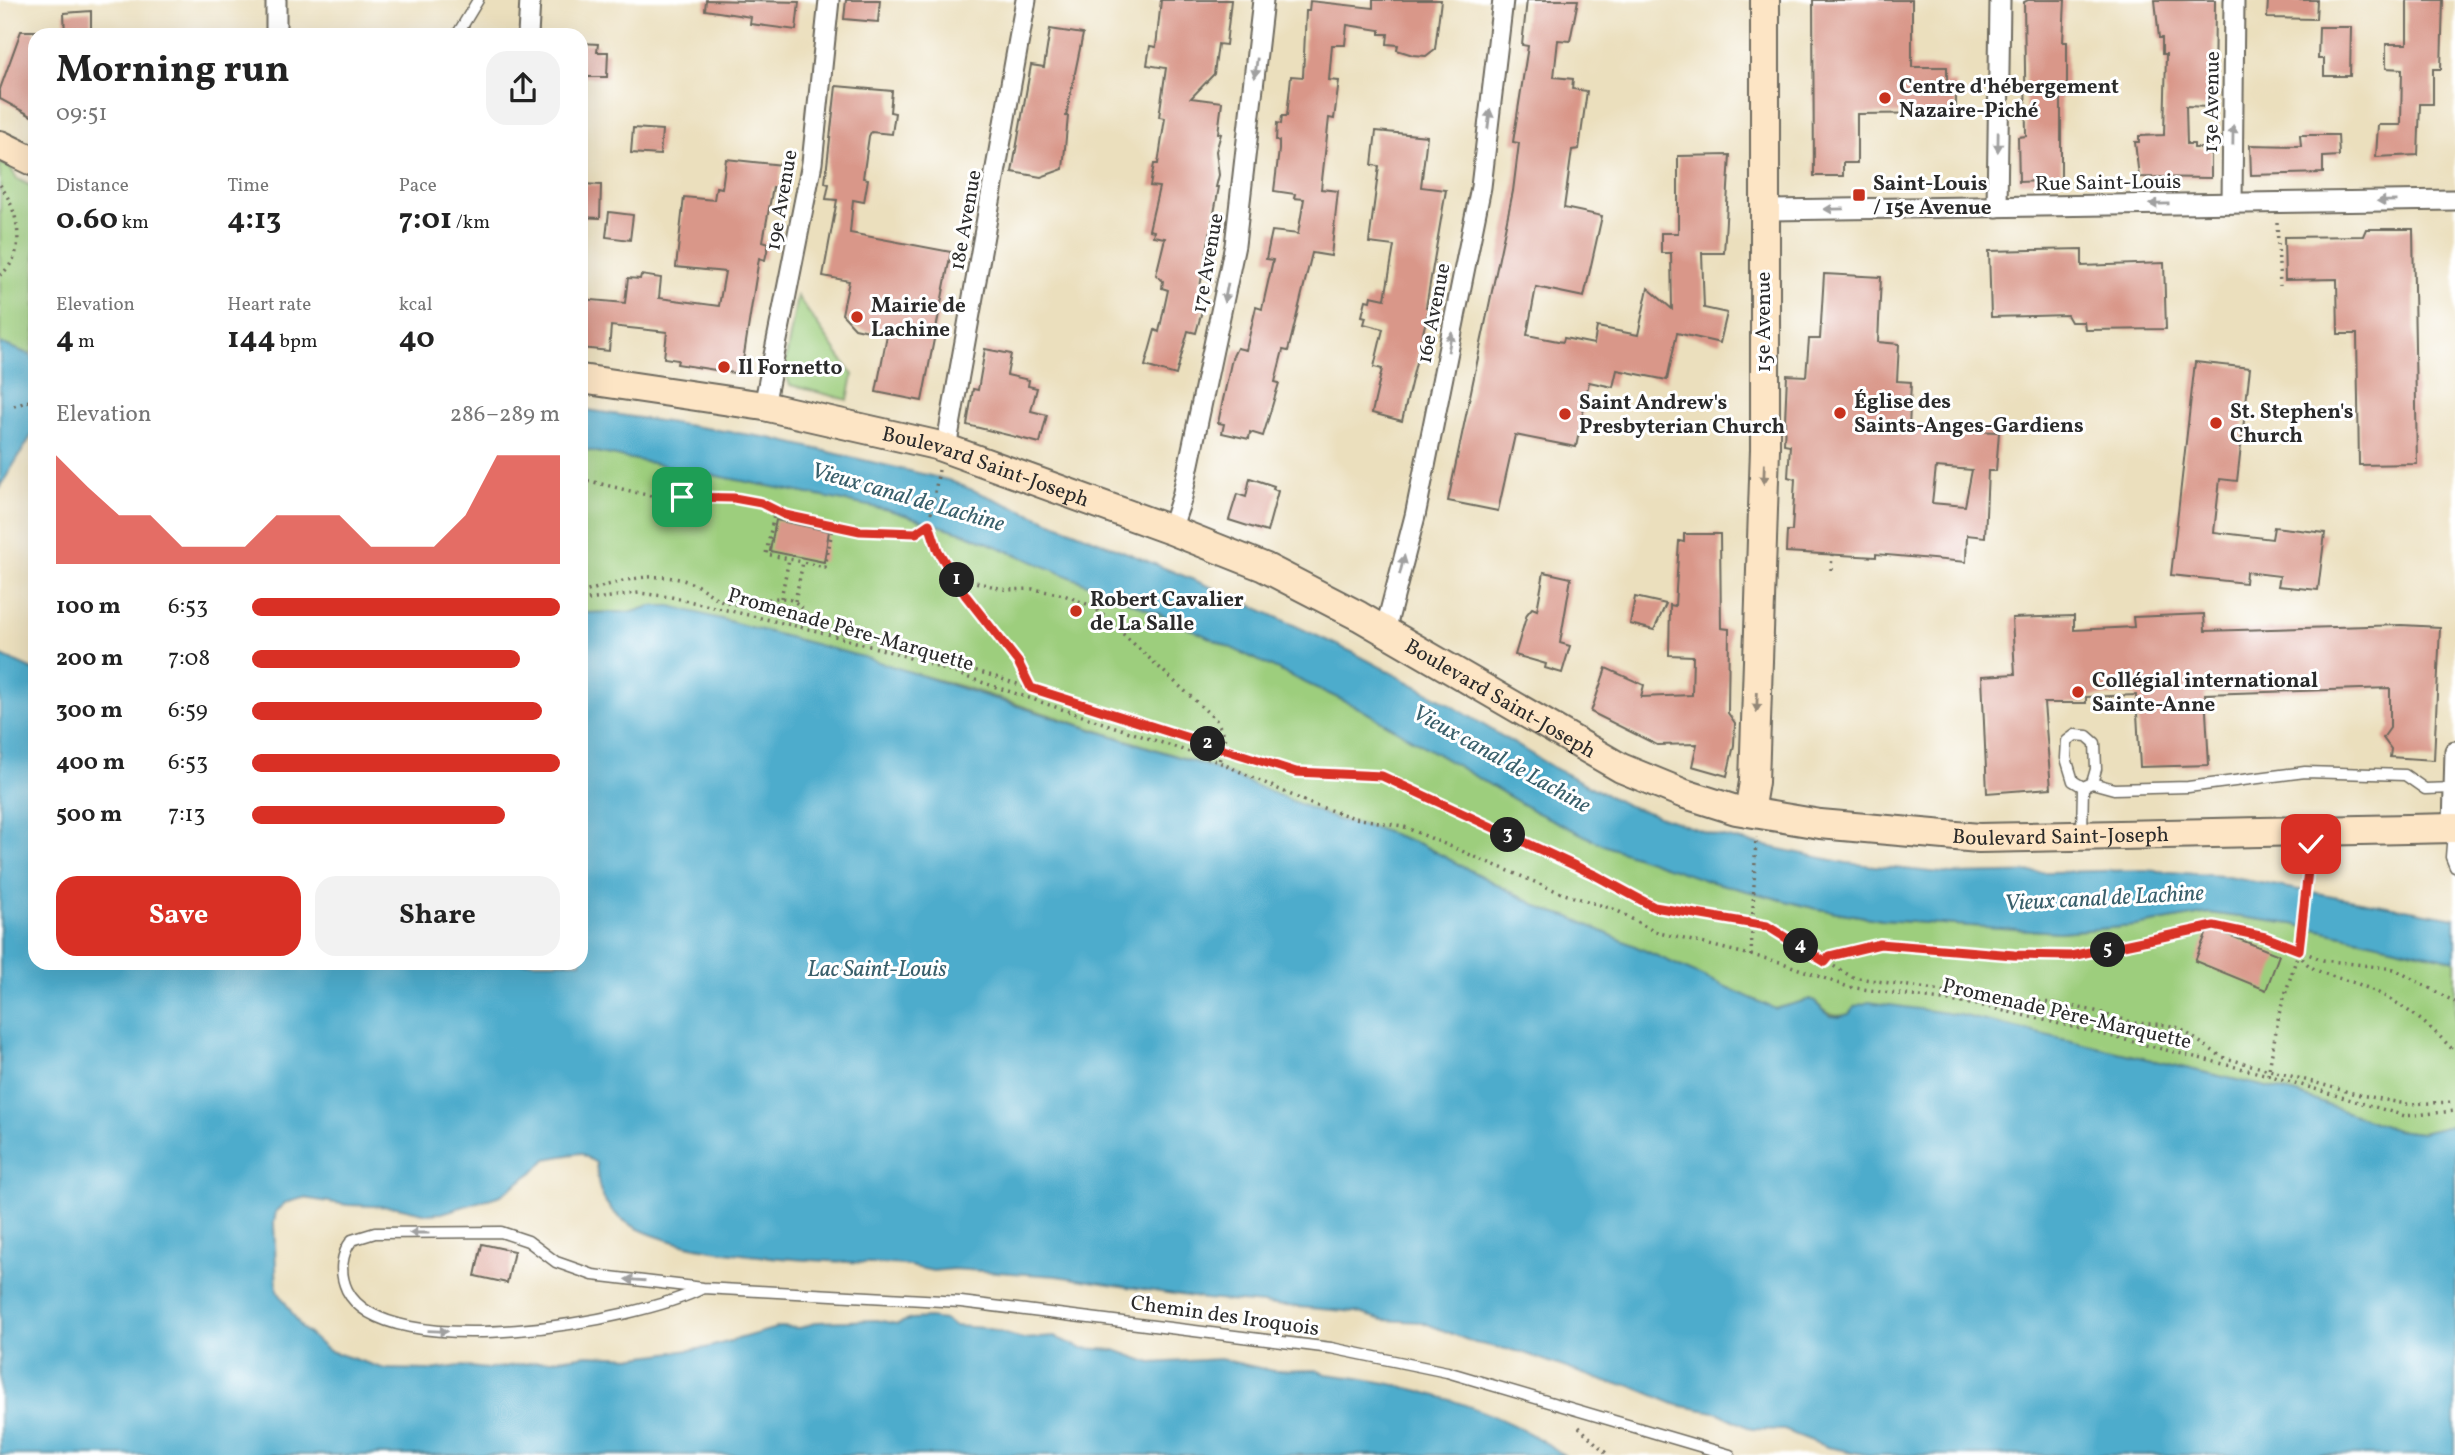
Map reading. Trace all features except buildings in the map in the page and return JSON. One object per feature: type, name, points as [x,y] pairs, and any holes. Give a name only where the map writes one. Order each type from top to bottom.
[{"type":"street","points":[[276,0],[276,28]]},
{"type":"street","points":[[528,28],[530,0]]},
{"type":"street","name":"19e Avenue","points":[[764,406],[812,163],[829,0]]},
{"type":"street","name":"18e Avenue","points":[[946,448],[1026,0]]},
{"type":"street","name":"17e Avenue","points":[[1171,530],[1185,484],[1235,245],[1264,0]]},
{"type":"street","name":"16e Avenue","points":[[1384,631],[1415,516],[1481,187],[1503,0]]},
{"type":"street","name":"15e Avenue","points":[[1749,812],[1754,782],[1765,449],[1765,0]]},
{"type":"street","points":[[1997,207],[2000,0]]},
{"type":"street","name":"13e Avenue","points":[[2232,204],[2234,0]]},
{"type":"street","points":[[0,145],[28,159]]},
{"type":"street","name":"Rue Saint-Louis","points":[[1763,210],[2455,200]]},
{"type":"street","name":"Boulevard Saint-Joseph","points":[[588,380],[764,406],[946,448],[1171,530],[1264,567],[1384,631],[1621,768],[1682,793],[1749,812],[1820,824],[1932,836],[2082,837],[2454,828]]},
{"type":"street","points":[[2454,828],[2455,751]]},
{"type":"lane","points":[[461,28],[478,0]]},
{"type":"lane","points":[[2082,837],[2087,785],[2096,769],[2095,743],[2087,736],[2075,735],[2067,741],[2067,766],[2073,781],[2087,785],[2114,789],[2188,787],[2305,772],[2405,775],[2425,789],[2454,788]]},
{"type":"lane","points":[[2454,828],[2451,857],[2455,867]]},
{"type":"lane","name":"Chemin des Iroquois","points":[[703,1288],[688,1296],[647,1307],[553,1325],[477,1332],[417,1330],[393,1325],[360,1310],[345,1286],[342,1259],[352,1240],[375,1233],[501,1232],[528,1241],[556,1262],[574,1270],[703,1288],[961,1302],[1342,1350],[1447,1372],[1730,1455]]},
{"type":"path","points":[[0,185],[15,209],[18,237],[15,257],[0,275]]},
{"type":"path","points":[[2277,203],[2280,286]]},
{"type":"path","points":[[14,406],[28,401]]},
{"type":"path","points":[[938,475],[929,524],[938,551],[984,622],[1018,662],[1031,688]]},
{"type":"path","points":[[588,481],[642,496],[734,498],[761,503],[775,510],[834,526],[896,534],[916,533],[929,524]]},
{"type":"path","points":[[775,510],[766,554],[825,566],[834,526]]},
{"type":"path","points":[[1831,570],[1832,555]]},
{"type":"path","points":[[781,598],[789,559]]},
{"type":"path","points":[[795,601],[803,562]]},
{"type":"path","points":[[588,591],[616,581],[655,577],[681,580],[719,601],[735,605],[781,598],[795,601],[815,624],[823,627],[918,652],[1222,749],[1310,775],[1382,776],[1595,875],[1654,907],[1711,919],[1767,926],[1825,962],[1868,981],[2054,1003],[2095,1011],[2134,1024],[2168,1025],[2179,1028],[2212,1054],[2388,1101],[2426,1105],[2455,1102]]},
{"type":"path","points":[[956,577],[1007,590],[1033,589],[1094,607],[1216,720],[1224,736],[1219,762]]},
{"type":"path","name":"Promenade Père-Marquette","points":[[588,600],[639,593],[671,597],[817,631],[898,654],[1219,762],[1311,804],[1355,818],[1402,826],[1561,892],[1616,910],[1655,932],[1798,968],[1848,987],[1978,1005],[2268,1075],[2405,1116],[2455,1111]]},
{"type":"path","points":[[1751,956],[1756,842]]},
{"type":"path","points":[[2268,1075],[2279,1014],[2299,950],[2311,844]]},
{"type":"path","points":[[1825,962],[1830,956],[1880,944],[2014,955],[2071,956],[2214,926],[2265,937],[2323,960],[2394,969],[2455,1002]]},
{"type":"path","points":[[2299,950],[2307,966],[2376,992],[2408,1009],[2455,1052]]},
{"type":"path","points":[[1576,1420],[1581,1430],[1608,1455]]},
{"type":"green space","points":[[0,162],[11,168],[17,179],[28,184],[28,354],[0,343]]},
{"type":"green space","points":[[797,296],[853,375],[848,400],[790,385],[784,370]]},
{"type":"green space","points":[[588,450],[889,510],[967,534],[1157,613],[1359,708],[1536,812],[1705,880],[1813,908],[1882,920],[2059,932],[2135,926],[2209,913],[2293,924],[2455,960],[2455,1125],[2421,1133],[2396,1130],[2296,1094],[1960,1015],[1837,1016],[1828,1013],[1811,999],[1775,1009],[1570,917],[1545,910],[1422,845],[1375,828],[1338,820],[1210,767],[967,688],[722,619],[651,606],[633,612],[588,613]]},
{"type":"water","points":[[0,343],[28,354],[28,441],[0,487]]},
{"type":"water","name":"Vieux canal de Lachine","points":[[588,410],[770,438],[948,480],[1211,587],[1352,652],[1441,699],[1554,768],[1626,805],[1714,835],[1846,863],[1951,874],[2146,870],[2222,876],[2455,918],[2455,960],[2293,924],[2209,913],[2135,926],[2059,932],[1882,920],[1813,908],[1705,880],[1606,846],[1536,812],[1359,708],[1157,613],[967,534],[889,510],[588,450]]},
{"type":"water","name":"Lac Saint-Louis","points":[[651,606],[671,606],[863,657],[1210,767],[1338,820],[1375,828],[1422,845],[1545,910],[1570,917],[1775,1009],[1811,999],[1830,1016],[1839,1017],[1849,1014],[1855,1006],[1869,1002],[1960,1015],[2296,1094],[2396,1130],[2421,1133],[2455,1125],[2455,1455],[1868,1455],[1827,1447],[1784,1430],[1752,1429],[1719,1413],[1677,1405],[1629,1385],[1609,1383],[1521,1352],[1475,1343],[1422,1322],[1383,1320],[1356,1312],[1205,1299],[1057,1276],[953,1269],[933,1271],[904,1265],[748,1255],[665,1239],[632,1226],[610,1208],[601,1192],[596,1163],[580,1153],[546,1159],[536,1170],[501,1195],[442,1213],[428,1214],[397,1207],[348,1205],[303,1198],[285,1203],[276,1211],[274,1223],[277,1290],[302,1328],[327,1350],[385,1369],[431,1370],[460,1366],[488,1369],[587,1355],[635,1357],[706,1348],[780,1327],[800,1328],[817,1322],[877,1320],[897,1324],[911,1319],[929,1318],[944,1320],[954,1326],[986,1328],[1022,1339],[1055,1337],[1081,1348],[1115,1350],[1151,1363],[1220,1359],[1273,1371],[1316,1370],[1326,1374],[1388,1383],[1481,1411],[1538,1438],[1564,1455],[0,1455],[0,655],[28,668],[28,970],[588,970],[588,613],[633,612]]},
{"type":"place","name":"Centre d'hébergement Nazaire-Piché","points":[[1885,98]]},
{"type":"place","name":"Saint-Louis / 15e Avenue","points":[[1859,195]]},
{"type":"place","name":"Mairie de Lachine","points":[[857,317]]},
{"type":"place","name":"Il Fornetto","points":[[724,367]]},
{"type":"place","name":"Église des Saints-Anges-Gardiens","points":[[1840,413]]},
{"type":"place","name":"Saint Andrew's Presbyterian Church","points":[[1565,414]]},
{"type":"place","name":"St. Stephen's Church","points":[[2216,423]]},
{"type":"place","name":"Robert Cavalier de La Salle","points":[[1076,611]]},
{"type":"place","name":"Collégial international Sainte-Anne","points":[[2078,692]]},
{"type":"route","points":[[682,497],[734,498],[761,503],[785,515],[860,531],[916,533],[929,524],[938,551],[984,622],[1018,662],[1031,688],[1278,768],[1310,775],[1382,776],[1595,875],[1654,907],[1693,916],[1767,926],[1825,962],[1830,956],[1880,944],[2014,955],[2071,956],[2214,926],[2265,937],[2299,950],[2298,940],[2311,844]]}]
